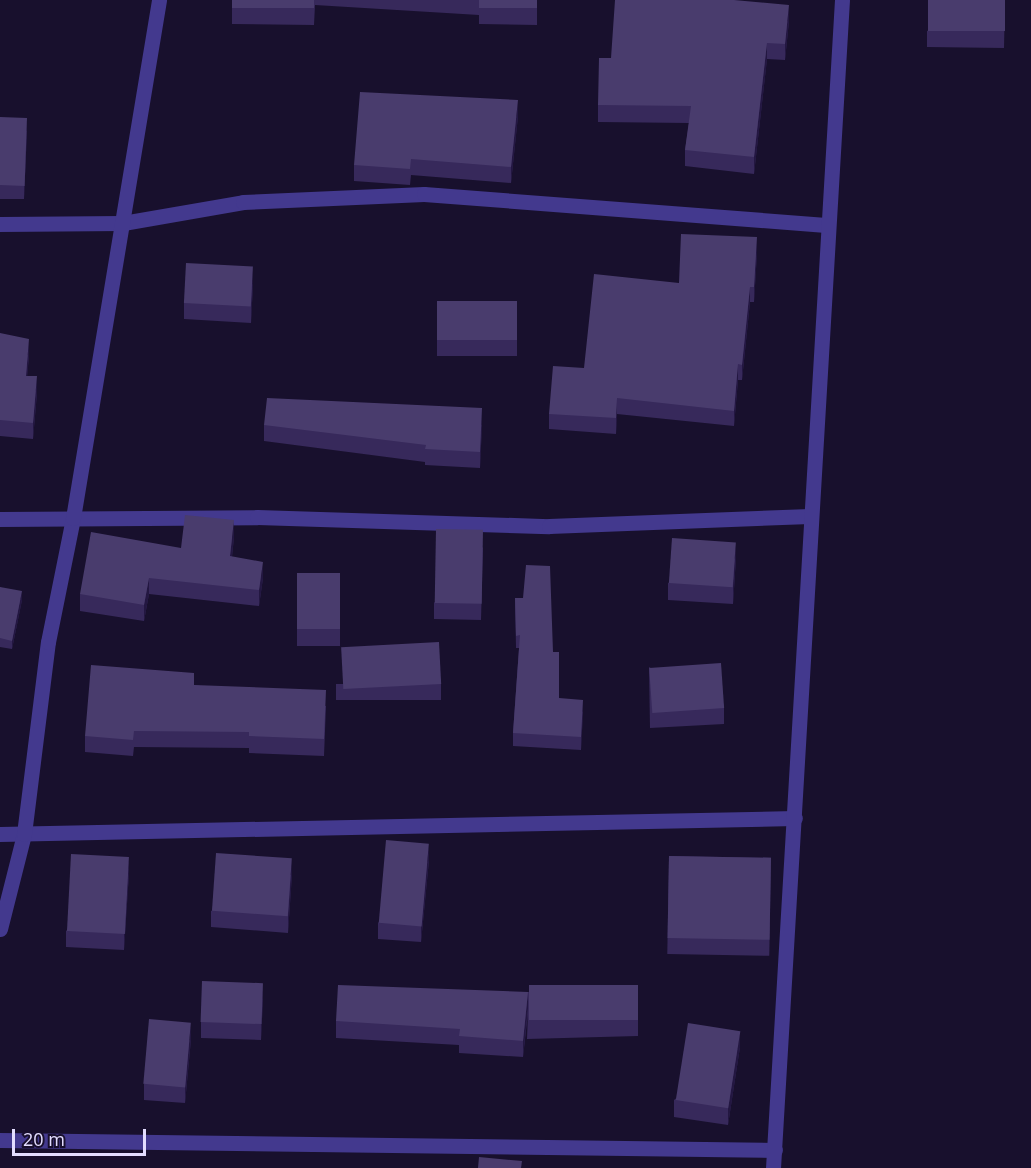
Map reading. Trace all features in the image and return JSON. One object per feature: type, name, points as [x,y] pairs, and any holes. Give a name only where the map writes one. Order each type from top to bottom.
[{"type":"street","points":[[0,929],[24,834],[48,642],[74,518],[159,0]]},
{"type":"street","points":[[773,1168],[795,818],[826,225],[842,0]]},
{"type":"street","points":[[0,224],[123,223],[243,202],[424,194],[826,225]]},
{"type":"street","points":[[0,519],[257,517],[549,526],[810,516]]},
{"type":"street","points":[[0,834],[795,818]]},
{"type":"street","points":[[0,1140],[775,1150]]},
{"type":"building","points":[[232,0],[314,0],[314,8],[232,8]]},
{"type":"building","points":[[479,0],[537,0],[537,8],[479,8]]},
{"type":"building","points":[[615,0],[734,0],[789,5],[785,44],[767,43],[754,157],[685,150],[691,106],[598,105],[599,58],[611,58]]},
{"type":"building","points":[[928,0],[1005,0],[1005,31],[928,31]]},
{"type":"building","points":[[360,92],[518,100],[511,167],[411,159],[410,169],[354,165]]},
{"type":"building","points":[[0,117],[27,118],[25,186],[0,185]]},
{"type":"building","points":[[681,234],[757,237],[754,287],[750,287],[742,365],[738,364],[734,411],[617,398],[616,418],[549,414],[553,366],[584,368],[594,274],[679,283]]},
{"type":"building","points":[[186,263],[253,267],[251,306],[184,303]]},
{"type":"building","points":[[437,301],[517,301],[517,340],[437,340]]},
{"type":"building","points":[[0,333],[29,339],[26,376],[37,376],[33,423],[0,420]]},
{"type":"building","points":[[267,398],[482,408],[480,452],[425,449],[426,445],[264,425]]},
{"type":"building","points":[[185,515],[234,520],[230,556],[263,562],[259,590],[149,578],[144,605],[80,594],[91,532],[181,548]]},
{"type":"building","points":[[436,529],[483,530],[482,604],[435,603]]},
{"type":"building","points":[[672,538],[736,542],[733,587],[669,583]]},
{"type":"building","points":[[526,565],[550,566],[553,652],[559,652],[559,698],[583,700],[581,737],[513,733],[520,635],[516,636],[515,598],[523,598]]},
{"type":"building","points":[[297,573],[340,573],[340,629],[297,629]]},
{"type":"building","points":[[0,587],[22,591],[12,641],[0,638]]},
{"type":"building","points":[[439,642],[441,684],[343,689],[341,647]]},
{"type":"building","points":[[721,663],[724,708],[652,713],[649,668]]},
{"type":"building","points":[[91,665],[194,673],[194,685],[326,690],[324,739],[249,736],[249,732],[134,731],[133,740],[85,736]]},
{"type":"building","points":[[386,840],[429,844],[422,926],[379,923]]},
{"type":"building","points":[[216,853],[292,858],[288,916],[212,911]]},
{"type":"building","points":[[71,854],[129,857],[125,934],[67,931]]},
{"type":"building","points":[[669,856],[771,858],[770,940],[668,938]]},
{"type":"building","points":[[202,981],[263,983],[262,1024],[201,1022]]},
{"type":"building","points":[[338,985],[528,992],[523,1041],[459,1036],[460,1029],[336,1021]]},
{"type":"building","points":[[529,985],[638,985],[638,1020],[529,1020]]},
{"type":"building","points":[[149,1019],[191,1023],[185,1087],[143,1084]]},
{"type":"building","points":[[688,1023],[740,1031],[728,1108],[676,1100]]},
{"type":"building","points":[[479,1157],[522,1161],[521,1168],[478,1168]]}]
